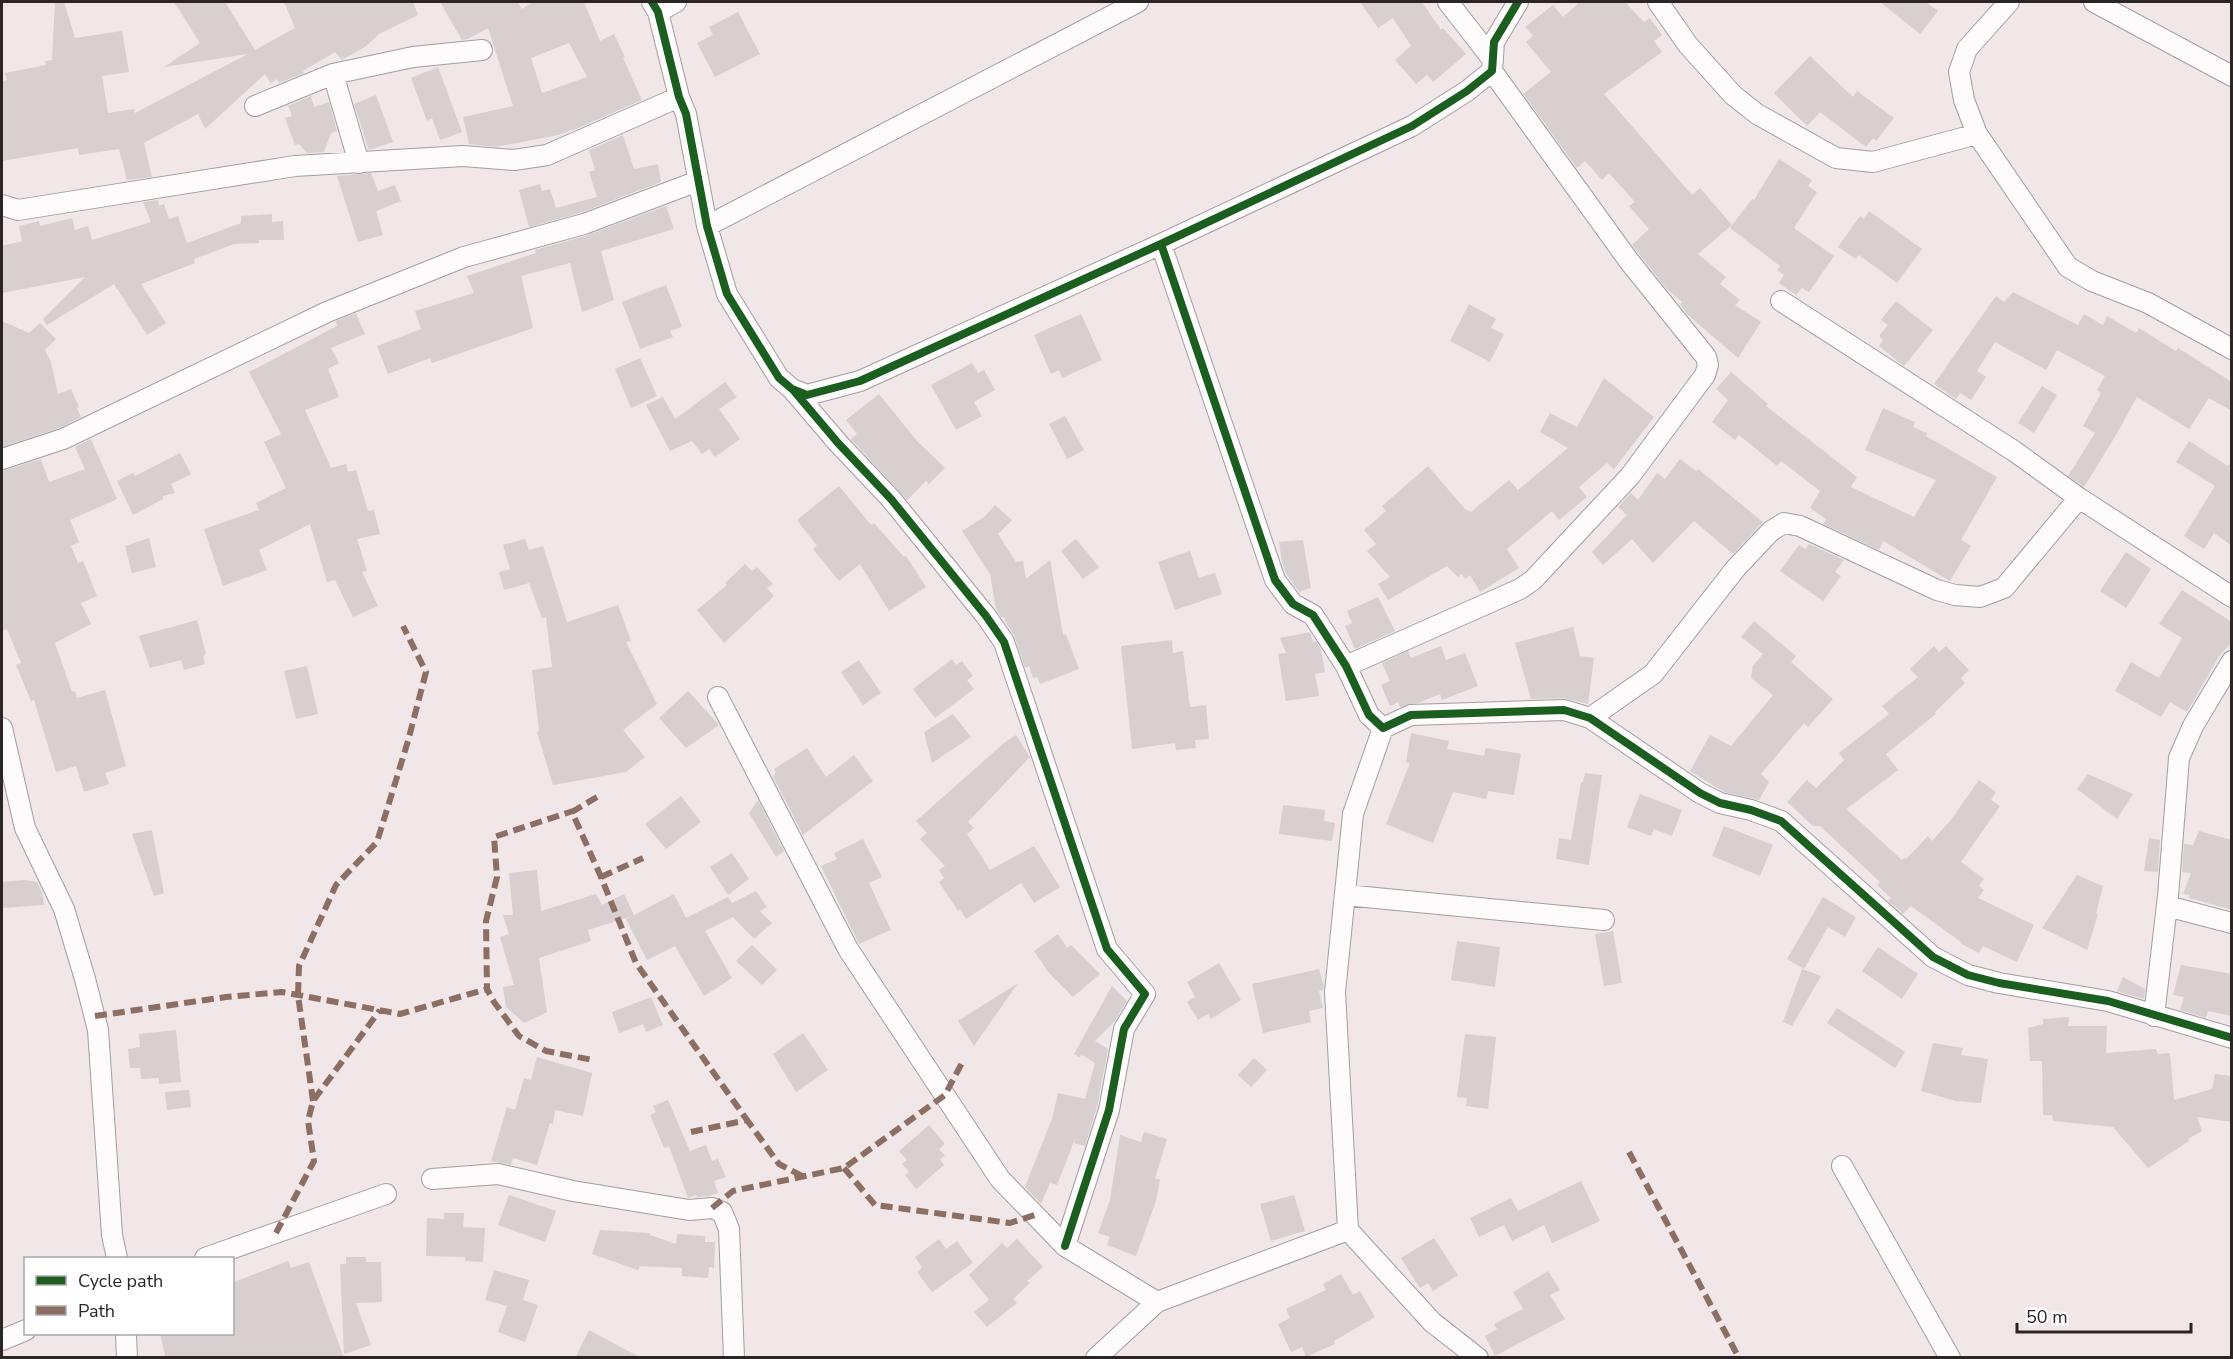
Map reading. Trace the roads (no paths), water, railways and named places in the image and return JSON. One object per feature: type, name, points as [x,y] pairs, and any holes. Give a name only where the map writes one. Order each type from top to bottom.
[{"type":"street","points":[[676,2],[655,7],[679,97],[686,114],[707,226],[727,294],[779,378],[792,389],[838,443],[891,498],[986,616],[1004,642],[1107,949],[1144,994],[1124,1029],[1109,1110],[1065,1246]]},
{"type":"street","points":[[707,226],[1138,2]]},
{"type":"street","points":[[1346,666],[1520,589],[1533,580],[1630,476],[1705,375],[1708,365],[1706,357],[1629,261],[1448,2]]},
{"type":"street","points":[[792,389],[807,395],[860,381],[1161,244],[1412,126],[1467,91],[1493,65],[1494,42],[1518,2]]},
{"type":"street","points":[[1658,2],[1688,45],[1732,95],[1757,114],[1836,158],[1873,162],[1977,134]]},
{"type":"street","points":[[2009,2],[1968,49],[1959,72],[1964,100],[1977,134],[2068,267],[2092,281],[2148,303],[2232,349]]},
{"type":"street","points":[[2094,2],[2232,75]]},
{"type":"street","points":[[255,106],[333,74],[412,57],[482,50]]},
{"type":"street","points":[[333,74],[359,163]]},
{"type":"street","points":[[2,205],[18,210],[295,166],[463,156],[514,160],[547,155],[679,97]]},
{"type":"street","points":[[2,459],[63,439],[327,312],[464,257],[584,224],[698,181]]},
{"type":"street","points":[[1161,244],[1275,580],[1293,604],[1313,615],[1346,666],[1369,715],[1383,728]]},
{"type":"street","points":[[1781,301],[2014,451],[2079,498],[2232,597]]},
{"type":"street","points":[[1590,718],[1653,674],[1736,568],[1770,531],[1784,523],[1800,526],[1937,590],[1955,596],[1980,597],[2004,588],[2079,498]]},
{"type":"street","points":[[2154,1016],[2167,906],[2179,758],[2193,726],[2232,661]]},
{"type":"street","points":[[718,697],[848,949],[1000,1179],[1065,1246],[1157,1302]]},
{"type":"street","points":[[1478,1358],[1432,1322],[1348,1230],[1335,992],[1353,814],[1383,728],[1411,716],[1564,710],[1590,718],[1700,793],[1719,803],[1751,810],[1781,821],[1933,957],[1947,966],[1968,975],[1999,983],[2108,1001],[2232,1038]]},
{"type":"street","points":[[2,728],[25,828],[64,909],[86,979],[98,1030],[111,1236],[117,1257]]},
{"type":"street","points":[[1345,895],[1604,920]]},
{"type":"street","points":[[2167,906],[2232,923]]},
{"type":"street","points":[[1842,1166],[1950,1358]]},
{"type":"street","points":[[432,1179],[498,1174],[573,1191],[689,1210],[712,1208],[722,1212],[729,1229],[734,1358]]},
{"type":"street","points":[[208,1257],[386,1194]]},
{"type":"street","points":[[1096,1358],[1157,1302],[1348,1230]]},
{"type":"street","points":[[2,1340],[24,1331]]},
{"type":"street","points":[[126,1335],[127,1358]]}]
